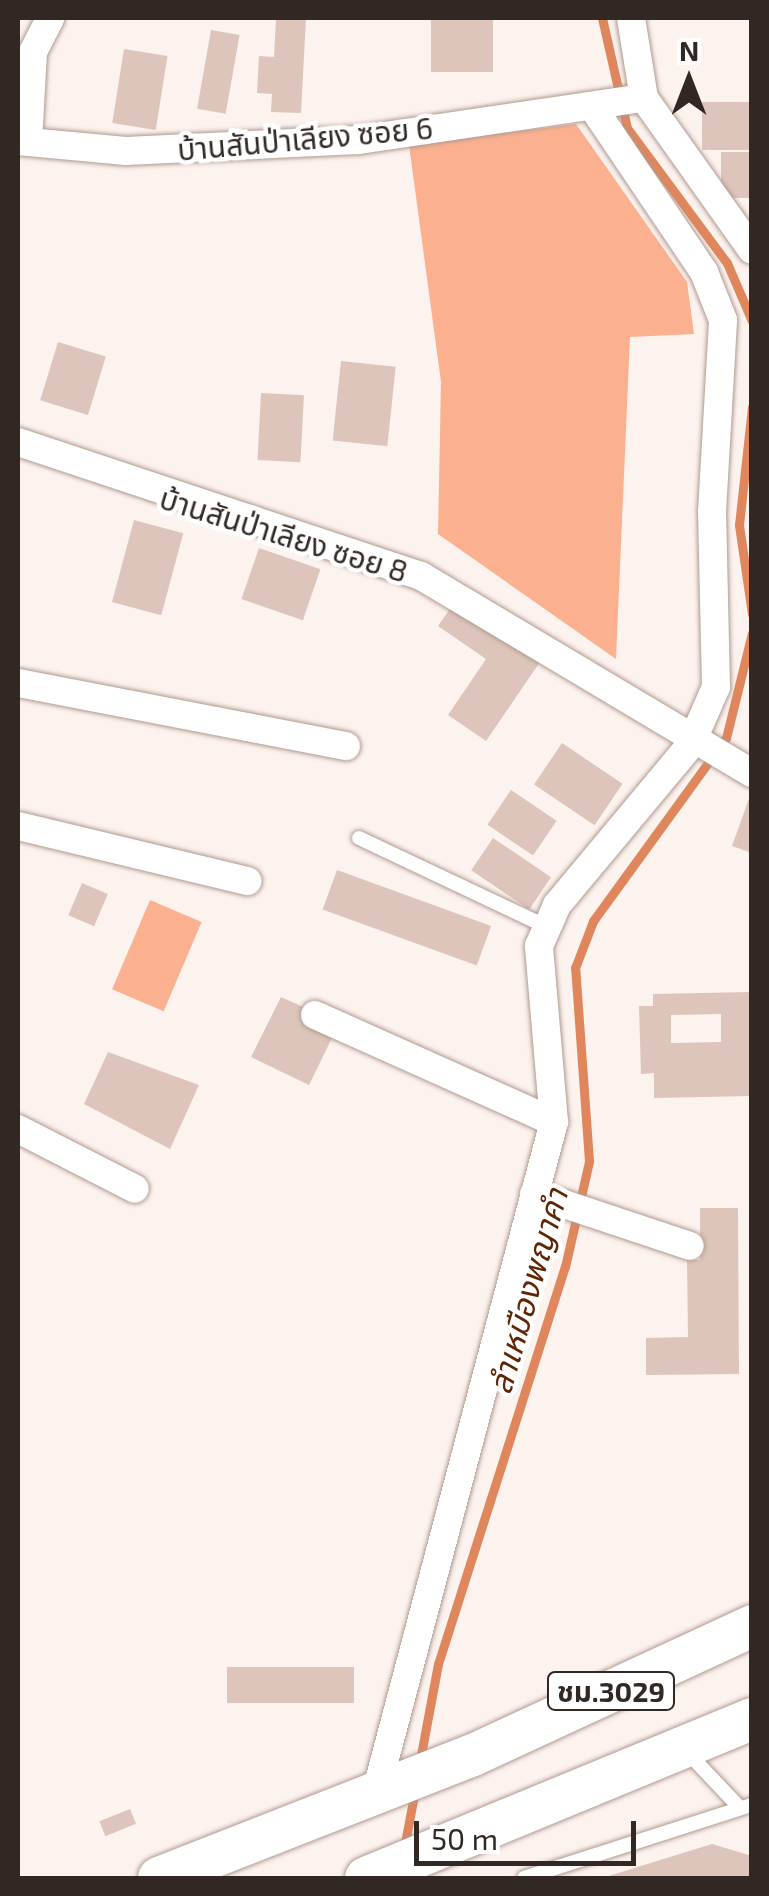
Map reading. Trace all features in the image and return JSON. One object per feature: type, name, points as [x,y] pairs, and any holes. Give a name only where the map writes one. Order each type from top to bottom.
[{"type":"main road","name":"ชม.3029","points":[[159,1878],[471,1756],[752,1626]]},
{"type":"main road","name":"ชม.3029","points":[[372,1876],[752,1719]]},
{"type":"street","points":[[23,141],[33,52],[50,18]]},
{"type":"street","points":[[386,1791],[546,1198],[554,1122],[540,946],[548,927],[700,749],[716,687],[712,512],[723,320],[704,272],[620,102],[631,18]]},
{"type":"street","points":[[620,102],[752,250]]},
{"type":"street","name":"บ้านสันป่าเลียง ซอย 6","points":[[23,141],[126,151],[358,140],[620,102]]},
{"type":"street","name":"บ้านสันป่าเลียง ซอย 8","points":[[18,442],[421,576],[700,749],[743,770]]},
{"type":"street","points":[[18,683],[346,746]]},
{"type":"street","points":[[18,826],[247,881]]},
{"type":"street","points":[[315,1015],[554,1122]]},
{"type":"street","points":[[18,1130],[135,1189]]},
{"type":"street","points":[[546,1198],[690,1246]]},
{"type":"lane","points":[[359,838],[548,927]]},
{"type":"lane","points":[[524,1878],[745,1806],[683,1748]]},
{"type":"shaded area","points":[[576,124],[687,282],[694,334],[630,337],[616,659],[438,534],[441,382],[409,145]]},
{"type":"shaded area","points":[[150,900],[202,922],[164,1011],[112,989]]},
{"type":"building","points":[[276,18],[306,18],[301,113],[271,112],[272,94],[257,93],[259,56],[274,57]]},
{"type":"building","points":[[431,18],[493,18],[493,72],[431,72]]},
{"type":"building","points":[[211,30],[240,35],[226,114],[197,109]]},
{"type":"building","points":[[124,49],[167,56],[156,130],[112,123]]},
{"type":"building","points":[[702,102],[752,102],[752,150],[702,150]]},
{"type":"building","points":[[721,152],[752,152],[752,198],[721,198]]},
{"type":"building","points":[[58,342],[106,357],[88,415],[40,400]]},
{"type":"building","points":[[341,361],[396,367],[387,446],[333,441]]},
{"type":"building","points":[[261,393],[304,395],[300,462],[257,460]]},
{"type":"building","points":[[134,520],[183,533],[161,615],[112,602]]},
{"type":"building","points":[[259,548],[320,569],[303,620],[241,599]]},
{"type":"building","points":[[454,603],[540,662],[486,741],[448,715],[486,659],[438,626]]},
{"type":"building","points":[[562,743],[623,784],[595,825],[534,784]]},
{"type":"building","points":[[511,790],[557,821],[533,856],[488,825]]},
{"type":"building","points":[[752,793],[752,853],[732,846]]},
{"type":"building","points":[[493,838],[551,877],[529,909],[471,870]]},
{"type":"building","points":[[337,870],[491,926],[477,966],[323,909]]},
{"type":"building","points":[[82,883],[108,894],[94,926],[68,915]]},
{"type":"building","points":[[752,992],[752,1096],[654,1098],[654,1073],[641,1074],[639,1006],[653,1006],[653,994]],"holes":[[[721,1014],[721,1042],[671,1043],[671,1015]]]},
{"type":"building","points":[[281,997],[310,1010],[303,1024],[332,1038],[309,1085],[251,1057]]},
{"type":"building","points":[[108,1052],[199,1085],[170,1149],[84,1104]]},
{"type":"building","points":[[700,1208],[738,1208],[739,1374],[646,1375],[646,1338],[688,1337],[687,1260],[700,1260]]},
{"type":"building","points":[[227,1667],[354,1667],[354,1703],[227,1703]]},
{"type":"building","points":[[130,1809],[136,1824],[105,1836],[99,1821]]},
{"type":"building","points":[[712,1844],[752,1856],[752,1878],[602,1878]]},
{"type":"waterway","name":"ลำเหมืองพญาคำ","points":[[602,18],[627,128],[727,263],[752,321]]},
{"type":"waterway","name":"ลำเหมืองพญาคำ","points":[[752,407],[739,525],[752,614]]},
{"type":"waterway","name":"ลำเหมืองพญาคำ","points":[[420,1760],[438,1664],[565,1267],[589,1161],[575,968],[593,921],[726,738],[752,633]]},
{"type":"waterway","name":"ลำเหมืองพญาคำ","points":[[404,1848],[415,1790]]}]
